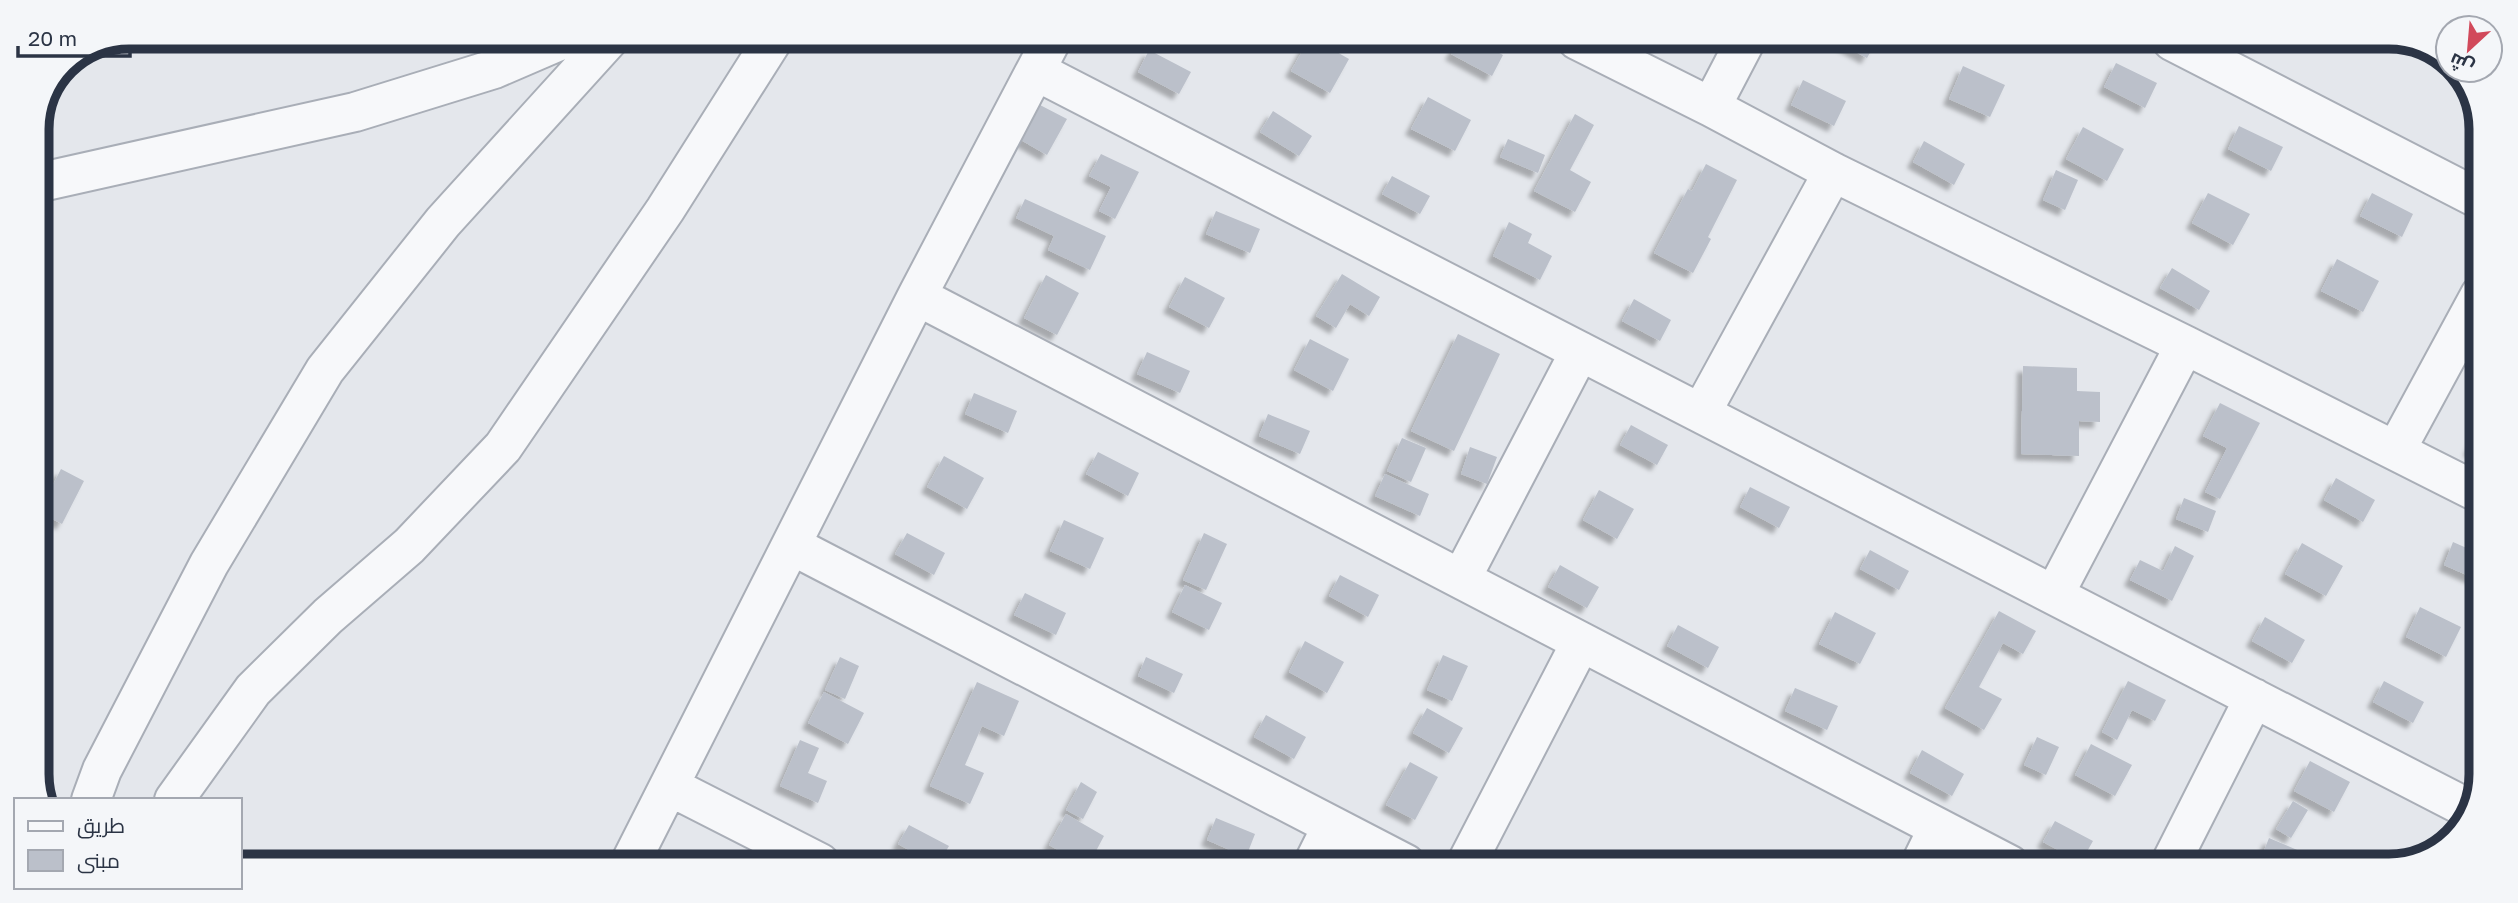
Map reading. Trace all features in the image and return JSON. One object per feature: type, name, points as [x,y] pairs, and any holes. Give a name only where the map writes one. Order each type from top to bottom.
[{"type":"street","points":[[49,180],[355,112],[494,69],[540,49]]},
{"type":"street","points":[[92,798],[102,770],[209,564],[325,370],[443,222],[600,49]]},
{"type":"street","points":[[175,798],[253,690],[328,616],[409,546],[503,447],[665,210],[767,49]]},
{"type":"street","points":[[1595,49],[1833,172],[2469,488]]},
{"type":"street","points":[[1711,107],[1741,49]]},
{"type":"street","points":[[2187,49],[2469,194]]},
{"type":"street","points":[[634,854],[917,296],[1044,55],[1580,351],[2462,805]]},
{"type":"street","points":[[1701,413],[1833,172]]},
{"type":"street","points":[[917,296],[1989,854]]},
{"type":"street","points":[[2396,450],[2469,315]]},
{"type":"street","points":[[2054,595],[2185,345]]},
{"type":"street","points":[[1461,579],[1580,351]]},
{"type":"street","points":[[791,545],[1387,854]]},
{"type":"street","points":[[1471,854],[1581,642]]},
{"type":"street","points":[[2175,854],[2254,698]]},
{"type":"street","points":[[668,786],[802,854]]},
{"type":"street","points":[[1318,854],[1332,826]]},
{"type":"street","points":[[1925,854],[1938,828]]},
{"type":"building","points":[[1303,49],[1332,49],[1349,59],[1330,93],[1291,71]]},
{"type":"building","points":[[1454,49],[1492,49],[1503,55],[1492,76],[1451,54]]},
{"type":"building","points":[[1850,49],[1872,49],[1867,58]]},
{"type":"building","points":[[1149,50],[1191,72],[1179,94],[1138,72]]},
{"type":"building","points":[[2116,63],[2157,83],[2145,108],[2104,87]]},
{"type":"building","points":[[1963,66],[2005,85],[1990,117],[1949,99]]},
{"type":"building","points":[[1803,80],[1846,101],[1834,126],[1791,105]]},
{"type":"building","points":[[1428,97],[1471,120],[1455,151],[1411,129]]},
{"type":"building","points":[[1040,105],[1067,119],[1047,155],[1021,140]]},
{"type":"building","points":[[1273,111],[1312,136],[1299,156],[1260,132]]},
{"type":"building","points":[[1575,114],[1594,125],[1570,170],[1591,182],[1575,212],[1534,191]]},
{"type":"building","points":[[2239,126],[2283,147],[2271,171],[2228,149]]},
{"type":"building","points":[[2083,127],[2124,149],[2107,181],[2066,159]]},
{"type":"building","points":[[1508,139],[1545,155],[1538,173],[1500,157]]},
{"type":"building","points":[[1924,141],[1965,164],[1954,185],[1913,162]]},
{"type":"building","points":[[1101,154],[1139,172],[1115,219],[1099,211],[1111,187],[1089,176]]},
{"type":"building","points":[[1706,164],[1737,180],[1693,273],[1654,253],[1688,189],[1692,191]]},
{"type":"building","points":[[2056,170],[2078,180],[2065,210],[2043,200]]},
{"type":"building","points":[[1392,176],[1430,196],[1420,214],[1382,194]]},
{"type":"building","points":[[2208,193],[2250,214],[2233,245],[2192,223]]},
{"type":"building","points":[[2372,193],[2413,214],[2402,237],[2360,216]]},
{"type":"building","points":[[1025,199],[1106,236],[1090,270],[1048,250],[1054,236],[1016,218]]},
{"type":"building","points":[[1216,211],[1260,229],[1250,253],[1206,234]]},
{"type":"building","points":[[1509,222],[1532,234],[1528,243],[1552,256],[1540,280],[1493,256]]},
{"type":"building","points":[[2337,259],[2379,281],[2363,312],[2321,291]]},
{"type":"building","points":[[2172,268],[2210,291],[2199,310],[2160,288]]},
{"type":"building","points":[[1342,274],[1380,297],[1369,316],[1350,304],[1336,328],[1316,316]]},
{"type":"building","points":[[1046,275],[1079,293],[1057,335],[1024,318]]},
{"type":"building","points":[[1185,277],[1225,298],[1209,328],[1169,307]]},
{"type":"building","points":[[1634,299],[1671,320],[1660,341],[1622,321]]},
{"type":"building","points":[[1458,334],[1500,354],[1454,451],[1411,431]]},
{"type":"building","points":[[1310,339],[1349,359],[1333,391],[1294,370]]},
{"type":"building","points":[[1147,352],[1190,371],[1180,393],[1137,374]]},
{"type":"building","points":[[2023,366],[2077,368],[2077,391],[2100,392],[2100,422],[2079,421],[2079,456],[2021,454]]},
{"type":"building","points":[[974,393],[1017,411],[1008,433],[965,414]]},
{"type":"building","points":[[2220,403],[2260,423],[2220,499],[2205,492],[2227,448],[2203,436]]},
{"type":"building","points":[[1268,414],[1310,431],[1300,454],[1259,436]]},
{"type":"building","points":[[1631,425],[1668,445],[1657,465],[1620,445]]},
{"type":"building","points":[[1402,438],[1426,448],[1411,482],[1387,471]]},
{"type":"building","points":[[1470,447],[1497,457],[1487,484],[1461,474]]},
{"type":"building","points":[[1098,452],[1139,473],[1128,496],[1086,474]]},
{"type":"building","points":[[944,456],[984,478],[967,509],[927,487]]},
{"type":"building","points":[[61,469],[84,481],[62,524],[49,517],[49,492]]},
{"type":"building","points":[[1385,474],[1429,494],[1420,516],[1375,496]]},
{"type":"building","points":[[2336,478],[2375,500],[2363,522],[2324,500]]},
{"type":"building","points":[[1750,487],[1790,507],[1779,528],[1740,507]]},
{"type":"building","points":[[1599,490],[1634,509],[1617,539],[1583,520]]},
{"type":"building","points":[[2184,498],[2216,511],[2208,532],[2176,519]]},
{"type":"building","points":[[1064,520],[1104,538],[1090,569],[1050,551]]},
{"type":"building","points":[[907,533],[945,553],[934,575],[895,554]]},
{"type":"building","points":[[1204,533],[1227,544],[1206,590],[1183,580]]},
{"type":"building","points":[[2453,542],[2469,549],[2469,576],[2444,565]]},
{"type":"building","points":[[2302,543],[2343,566],[2326,596],[2285,574]]},
{"type":"building","points":[[2175,546],[2194,556],[2172,601],[2130,580],[2140,560],[2163,571]]},
{"type":"building","points":[[1870,550],[1909,571],[1899,590],[1860,569]]},
{"type":"building","points":[[1560,565],[1599,587],[1587,608],[1548,587]]},
{"type":"building","points":[[1340,575],[1379,595],[1368,617],[1329,596]]},
{"type":"building","points":[[1185,585],[1222,603],[1209,630],[1172,612]]},
{"type":"building","points":[[1025,593],[1066,613],[1056,635],[1014,615]]},
{"type":"building","points":[[2420,607],[2461,627],[2446,657],[2406,637]]},
{"type":"building","points":[[1999,611],[2036,631],[2023,654],[2003,643],[1979,687],[2002,699],[1984,730],[1945,708]]},
{"type":"building","points":[[1835,612],[1876,633],[1860,664],[1819,644]]},
{"type":"building","points":[[2265,617],[2305,640],[2292,663],[2252,641]]},
{"type":"building","points":[[1678,625],[1719,647],[1708,668],[1667,646]]},
{"type":"building","points":[[1305,641],[1344,662],[1327,693],[1289,672]]},
{"type":"building","points":[[1443,655],[1468,666],[1452,701],[1427,690]]},
{"type":"building","points":[[840,657],[859,666],[845,699],[825,690]]},
{"type":"building","points":[[1146,657],[1183,674],[1174,693],[1138,676]]},
{"type":"building","points":[[2128,681],[2166,700],[2155,721],[2132,710],[2117,740],[2102,732]]},
{"type":"building","points":[[2384,681],[2424,702],[2413,723],[2373,702]]},
{"type":"building","points":[[977,682],[1019,701],[1004,736],[982,726],[965,765],[984,773],[970,804],[930,786]]},
{"type":"building","points":[[1795,688],[1838,706],[1827,730],[1785,711]]},
{"type":"building","points":[[824,692],[864,713],[848,744],[808,723]]},
{"type":"building","points":[[1427,708],[1463,728],[1449,753],[1413,733]]},
{"type":"building","points":[[1266,715],[1306,737],[1294,759],[1254,737]]},
{"type":"building","points":[[2037,737],[2059,747],[2046,775],[2024,765]]},
{"type":"building","points":[[800,740],[819,748],[808,773],[827,781],[818,803],[780,786]]},
{"type":"building","points":[[2091,744],[2132,765],[2115,796],[2075,775]]},
{"type":"building","points":[[1922,750],[1964,774],[1952,796],[1910,773]]},
{"type":"building","points":[[2310,761],[2350,782],[2334,812],[2294,791]]},
{"type":"building","points":[[1410,762],[1438,777],[1415,820],[1386,805]]},
{"type":"building","points":[[1081,782],[1097,792],[1083,819],[1066,810]]},
{"type":"building","points":[[2293,801],[2308,810],[2291,838],[2276,829]]},
{"type":"building","points":[[1066,814],[1104,836],[1094,854],[1065,854],[1049,845]]},
{"type":"building","points":[[1216,818],[1255,834],[1247,854],[1239,854],[1207,840]]},
{"type":"building","points":[[2055,821],[2093,841],[2086,854],[2066,854],[2043,842]]},
{"type":"building","points":[[909,825],[949,846],[944,854],[916,854],[898,844]]},
{"type":"building","points":[[2269,838],[2307,854],[2263,854]]}]
